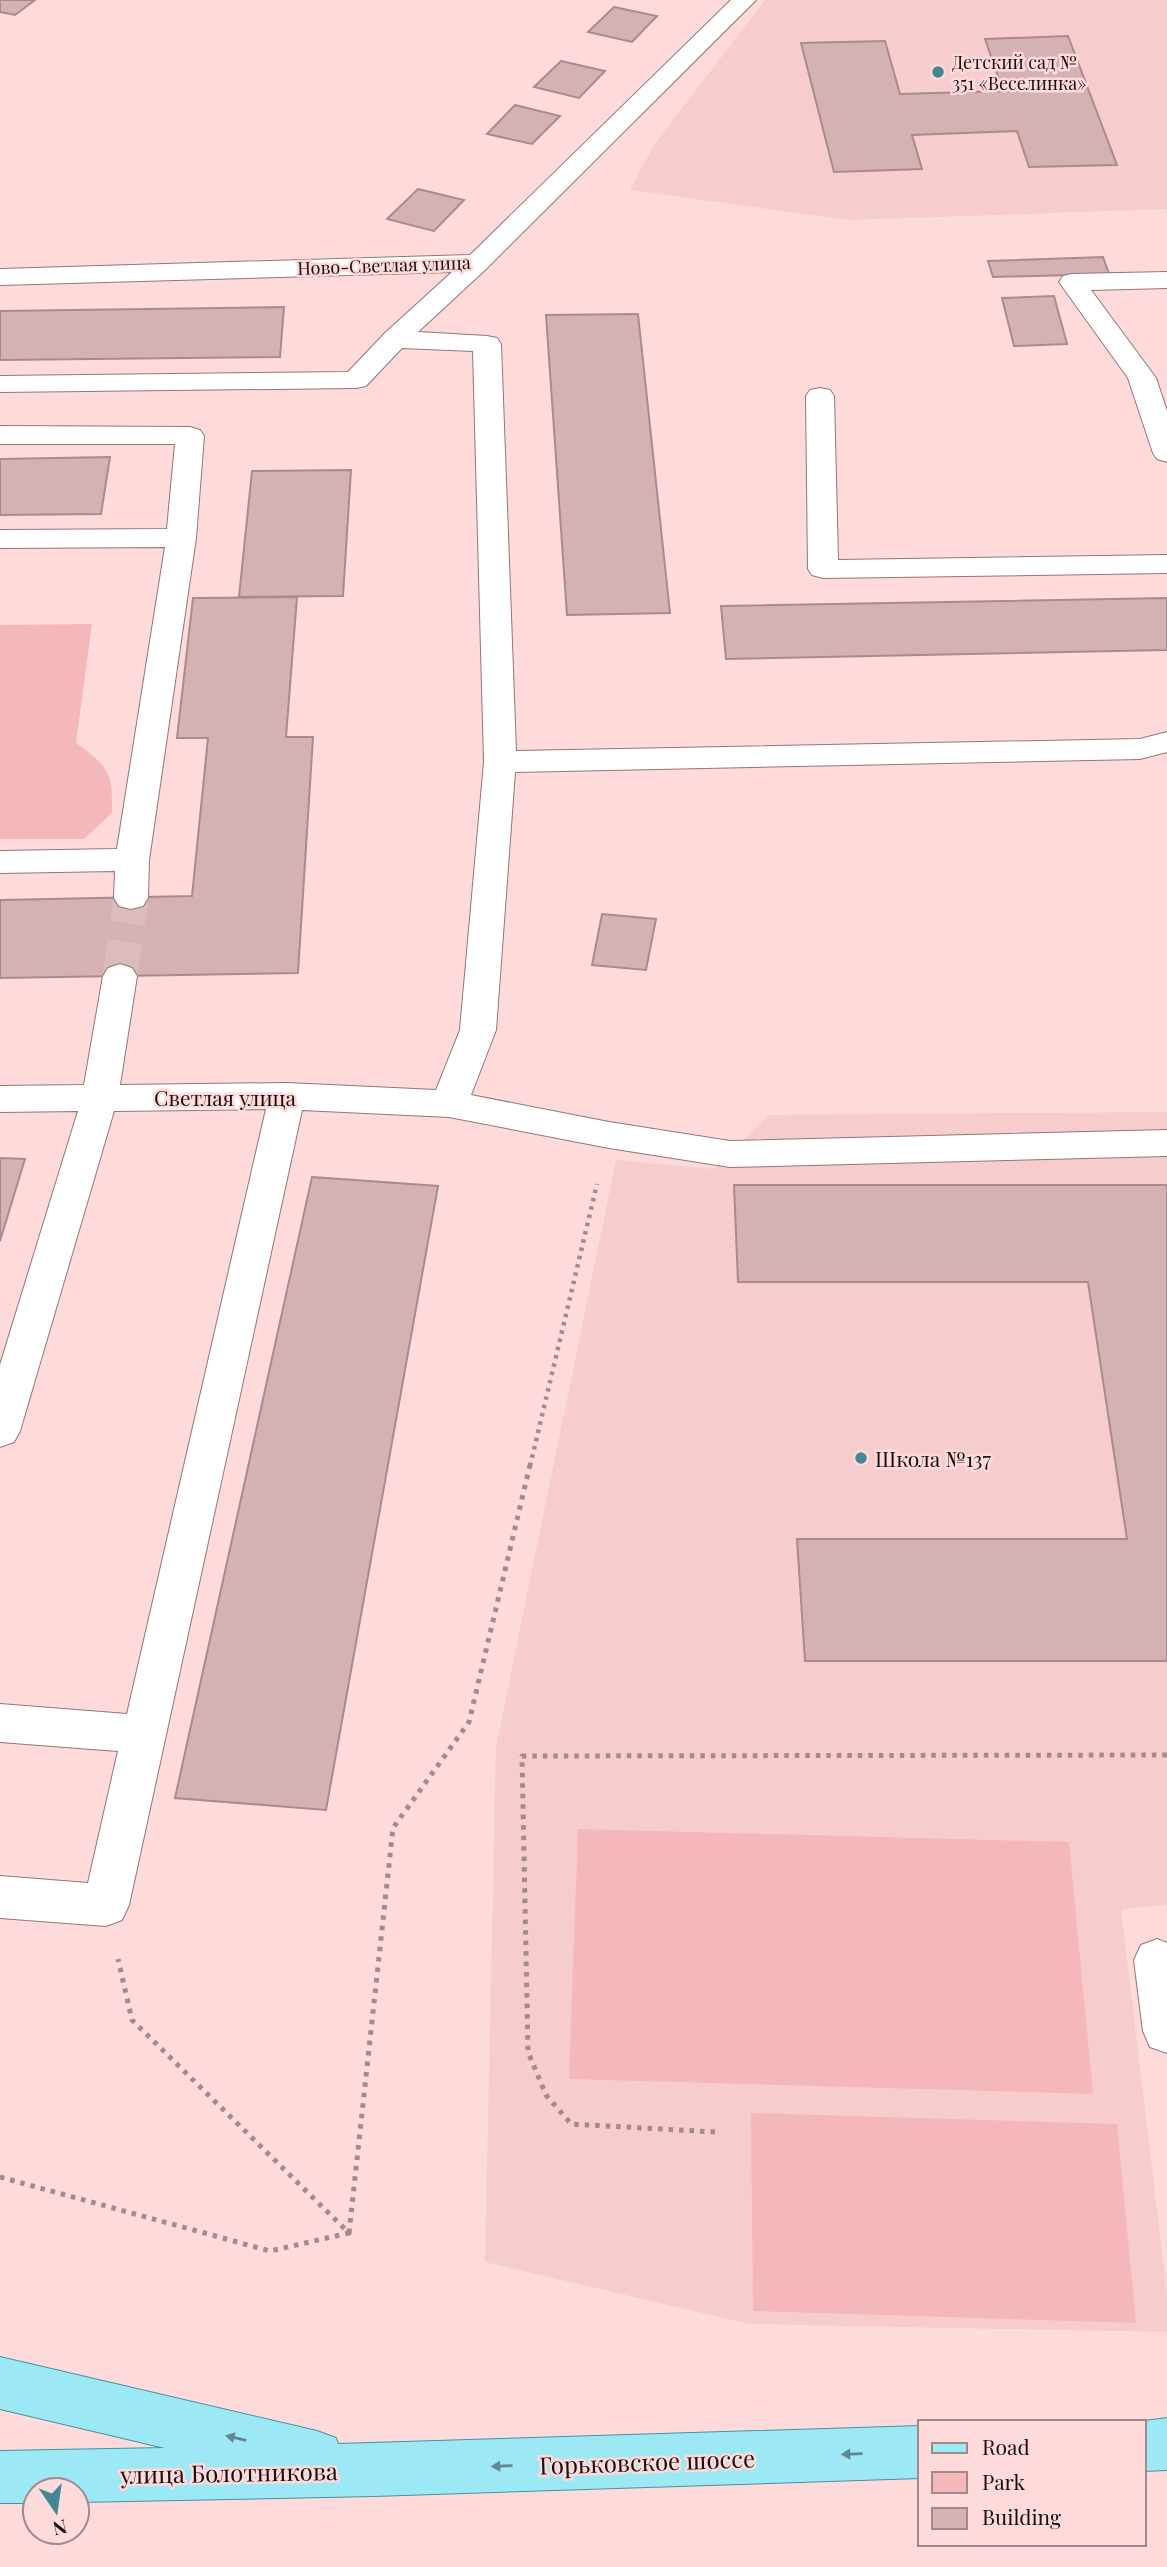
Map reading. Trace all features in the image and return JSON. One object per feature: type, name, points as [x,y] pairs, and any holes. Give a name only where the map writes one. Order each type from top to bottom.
[{"type":"main road","points":[[0,2383],[374,2470]]},
{"type":"main road","points":[[1146,2445],[1167,2444]]},
{"type":"main road","name":"Горьковское шоссе","points":[[374,2470],[918,2452]]},
{"type":"main road","name":"улица Болотникова","points":[[0,2477],[374,2470]]},
{"type":"street","name":"Ново-Светлая улица","points":[[0,277],[477,263],[744,0]]},
{"type":"street","points":[[0,384],[356,380],[477,263]]},
{"type":"street","points":[[1167,280],[1072,282],[1142,378],[1167,453]]},
{"type":"street","points":[[395,340],[487,344],[500,762],[478,1030],[450,1104]]},
{"type":"street","points":[[820,396],[823,569],[1167,564]]},
{"type":"street","points":[[0,435],[190,436],[181,538],[132,860],[131,898]]},
{"type":"street","points":[[0,539],[181,538]]},
{"type":"street","points":[[500,762],[1140,749],[1167,742]]},
{"type":"street","points":[[0,862],[132,860]]},
{"type":"street","points":[[0,1431],[100,1098],[120,976]]},
{"type":"street","points":[[0,1897],[106,1905],[287,1096]]},
{"type":"street","name":"Светлая улица","points":[[0,1098],[287,1096],[450,1104],[609,1135],[730,1154],[1167,1143]]},
{"type":"street","points":[[0,1723],[144,1734]]},
{"type":"street","points":[[1157,1960],[1167,2031]]},
{"type":"path","points":[[349,2233],[393,1828],[469,1722],[609,1135]]},
{"type":"path","points":[[715,2132],[571,2124],[546,2095],[528,2052],[522,1756],[1167,1755]]},
{"type":"path","points":[[106,1905],[132,2020],[349,2233]]},
{"type":"path","points":[[0,2177],[270,2250],[349,2233]]},
{"type":"shaded area","name":"Детский сад № 351 «Веселинка»","points":[[765,0],[1167,0],[1167,209],[848,220],[630,190],[654,145]]},
{"type":"shaded area","name":"Школа №137","points":[[1167,1112],[1167,1905],[1121,1909],[1167,2294],[1167,2332],[749,2324],[485,2262],[496,1746],[616,1160],[714,1169],[769,1115]]},
{"type":"green space","points":[[92,624],[76,743],[96,758],[107,772],[112,813],[84,839],[0,839],[0,625]]},
{"type":"green space","points":[[578,1829],[1069,1842],[1093,2094],[569,2079]]},
{"type":"green space","points":[[751,2113],[1117,2124],[1136,2323],[753,2311]]},
{"type":"building","points":[[0,0],[35,0],[15,15],[0,12]]},
{"type":"building","points":[[614,7],[657,16],[632,42],[588,32]]},
{"type":"building","points":[[1068,36],[1117,165],[1029,167],[1017,131],[912,135],[922,169],[834,172],[801,43],[885,41],[900,94],[1003,91],[985,39]]},
{"type":"building","points":[[561,61],[605,71],[579,98],[534,87]]},
{"type":"building","points":[[515,105],[560,116],[532,144],[487,134]]},
{"type":"building","points":[[418,189],[464,200],[434,231],[387,219]]},
{"type":"building","points":[[1103,257],[1109,274],[993,277],[988,261]]},
{"type":"building","points":[[1054,296],[1067,344],[1014,346],[1002,298]]},
{"type":"building","points":[[284,307],[280,357],[0,360],[0,311]]},
{"type":"building","points":[[638,314],[670,613],[567,615],[546,315]]},
{"type":"building","points":[[110,457],[101,514],[0,515],[0,459]]},
{"type":"building","points":[[351,470],[343,596],[239,597],[252,471]]},
{"type":"building","points":[[297,597],[286,737],[313,737],[298,973],[0,978],[0,900],[192,896],[208,738],[177,738],[193,598]]},
{"type":"building","points":[[1167,598],[1167,650],[726,659],[721,606]]},
{"type":"building","points":[[602,914],[656,919],[646,970],[592,965]]},
{"type":"building","points":[[0,1158],[25,1159],[0,1241]]},
{"type":"building","points":[[312,1177],[438,1186],[326,1810],[175,1798]]},
{"type":"building","points":[[734,1185],[1167,1185],[1167,1661],[805,1661],[797,1539],[1127,1539],[1088,1282],[738,1282]]},
{"type":"tunnel","points":[[120,976],[131,898]]},
{"type":"place","name":"Детский сад № 351 «Веселинка»","points":[[938,72]]},
{"type":"place","name":"Школа №137","points":[[861,1458]]}]
